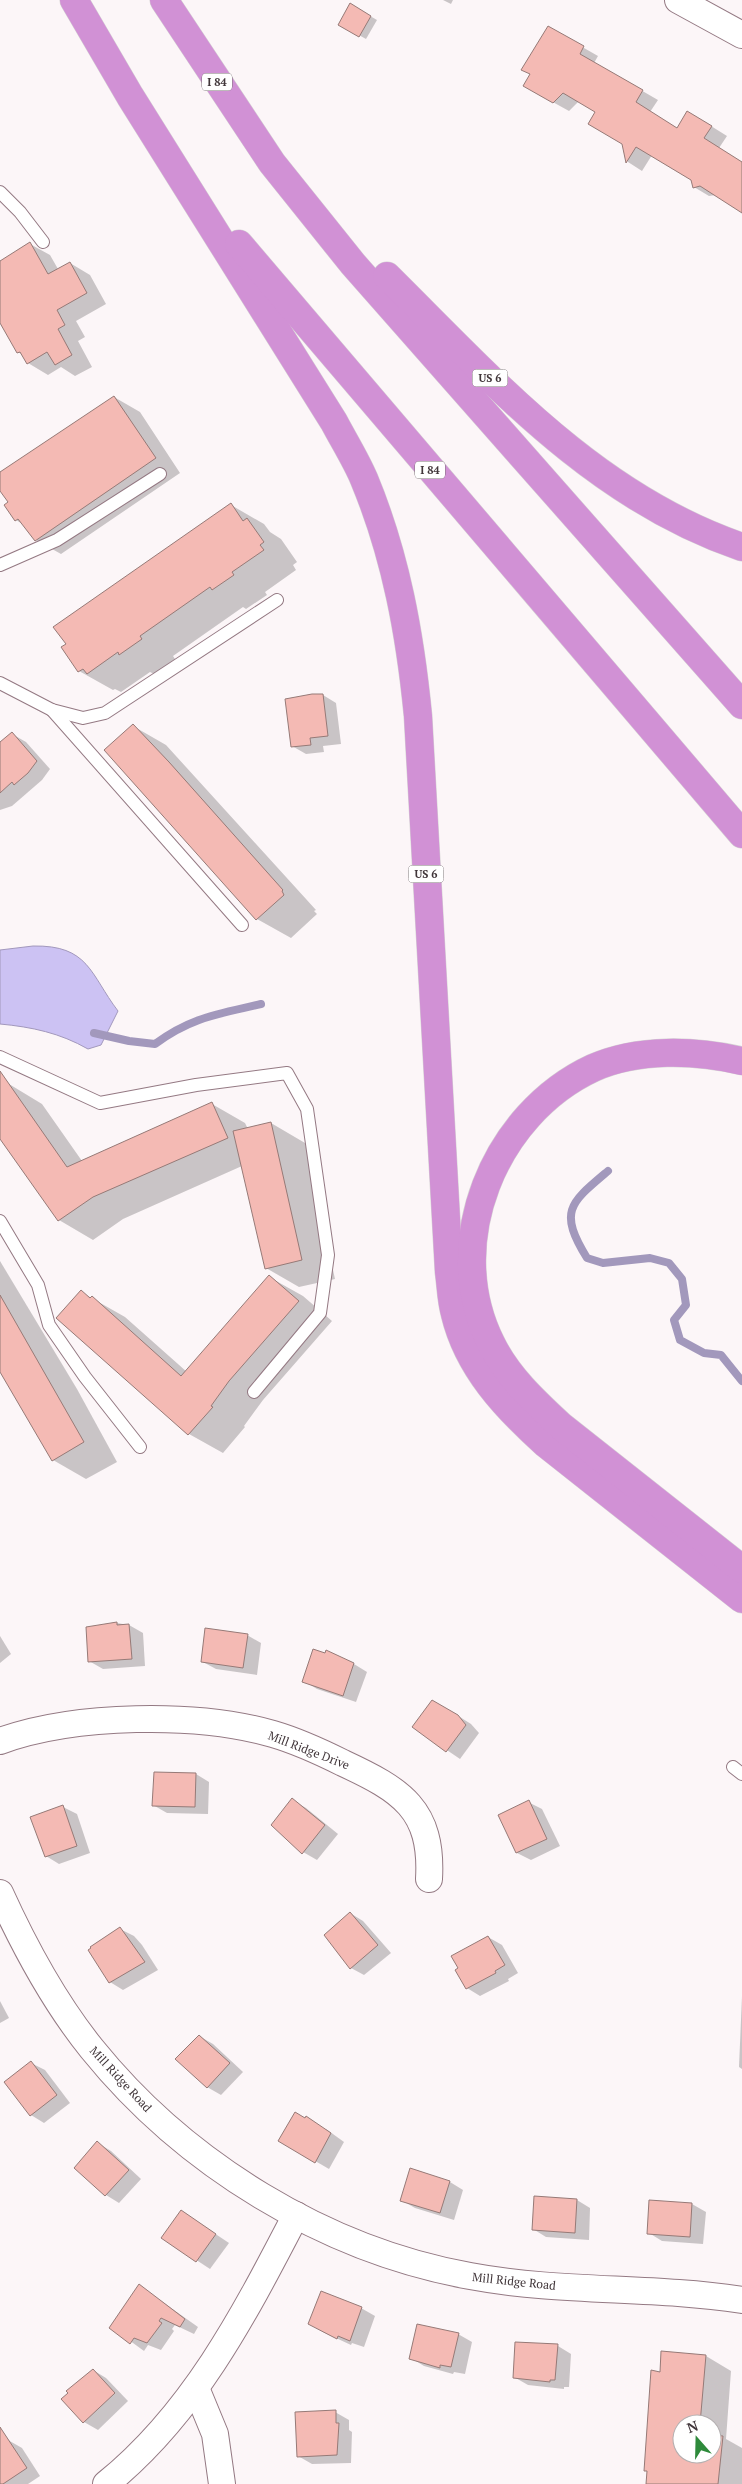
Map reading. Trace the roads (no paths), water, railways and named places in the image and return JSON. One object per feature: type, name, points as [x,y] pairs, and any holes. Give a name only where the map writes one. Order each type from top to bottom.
[{"type":"highway","name":"I 84","points":[[74,0],[130,96],[216,215],[742,834]]},
{"type":"highway","name":"I 84","points":[[164,0],[272,163],[353,264],[742,705]]},
{"type":"highway","name":"US 6","points":[[130,96],[334,422],[363,478],[384,534],[399,588],[412,654],[418,716],[448,1272],[455,1314],[469,1352],[489,1386],[516,1417],[546,1444],[742,1599]]},
{"type":"highway","name":"US 6","points":[[272,163],[515,403],[594,470],[630,494],[711,536],[742,547]]},
{"type":"highway","points":[[742,1061],[679,1053],[636,1056],[594,1068],[554,1091],[524,1119],[498,1156],[481,1195],[473,1231],[472,1270],[478,1308],[490,1342],[508,1372],[533,1400],[561,1426],[742,1568]]},
{"type":"street","points":[[678,0],[742,35]]},
{"type":"street","name":"Mill Ridge Drive","points":[[0,1741],[53,1728],[104,1721],[162,1720],[210,1723],[273,1734],[325,1754],[371,1776],[399,1794],[414,1811],[426,1832],[431,1854],[429,1879]]},
{"type":"street","name":"Mill Ridge Road","points":[[0,1893],[19,1935],[52,1993],[92,2049],[136,2098],[188,2145],[233,2176],[296,2215],[337,2235],[406,2261],[471,2276],[541,2285],[667,2292],[742,2300]]},
{"type":"street","points":[[106,2484],[128,2466],[163,2429],[196,2388],[254,2297],[296,2215]]},
{"type":"street","points":[[196,2388],[215,2434],[222,2484]]},
{"type":"lane","points":[[0,192],[43,242]]},
{"type":"lane","points":[[0,565],[57,540],[160,474]]},
{"type":"lane","points":[[0,683],[52,710],[83,718],[106,714],[277,600]]},
{"type":"lane","points":[[52,710],[242,925]]},
{"type":"lane","points":[[0,1057],[100,1104],[196,1085],[287,1073],[308,1109],[328,1255],[320,1313],[254,1392]]},
{"type":"lane","points":[[0,1221],[38,1285],[49,1325],[85,1377],[140,1447]]},
{"type":"waterway","points":[[94,1033],[129,1041],[155,1044],[193,1022],[261,1004]]},
{"type":"waterway","points":[[608,1171],[585,1191],[572,1209],[573,1229],[587,1258],[603,1263],[650,1258],[669,1263],[682,1279],[686,1305],[674,1320],[680,1340],[704,1353],[721,1355],[742,1381]]}]
